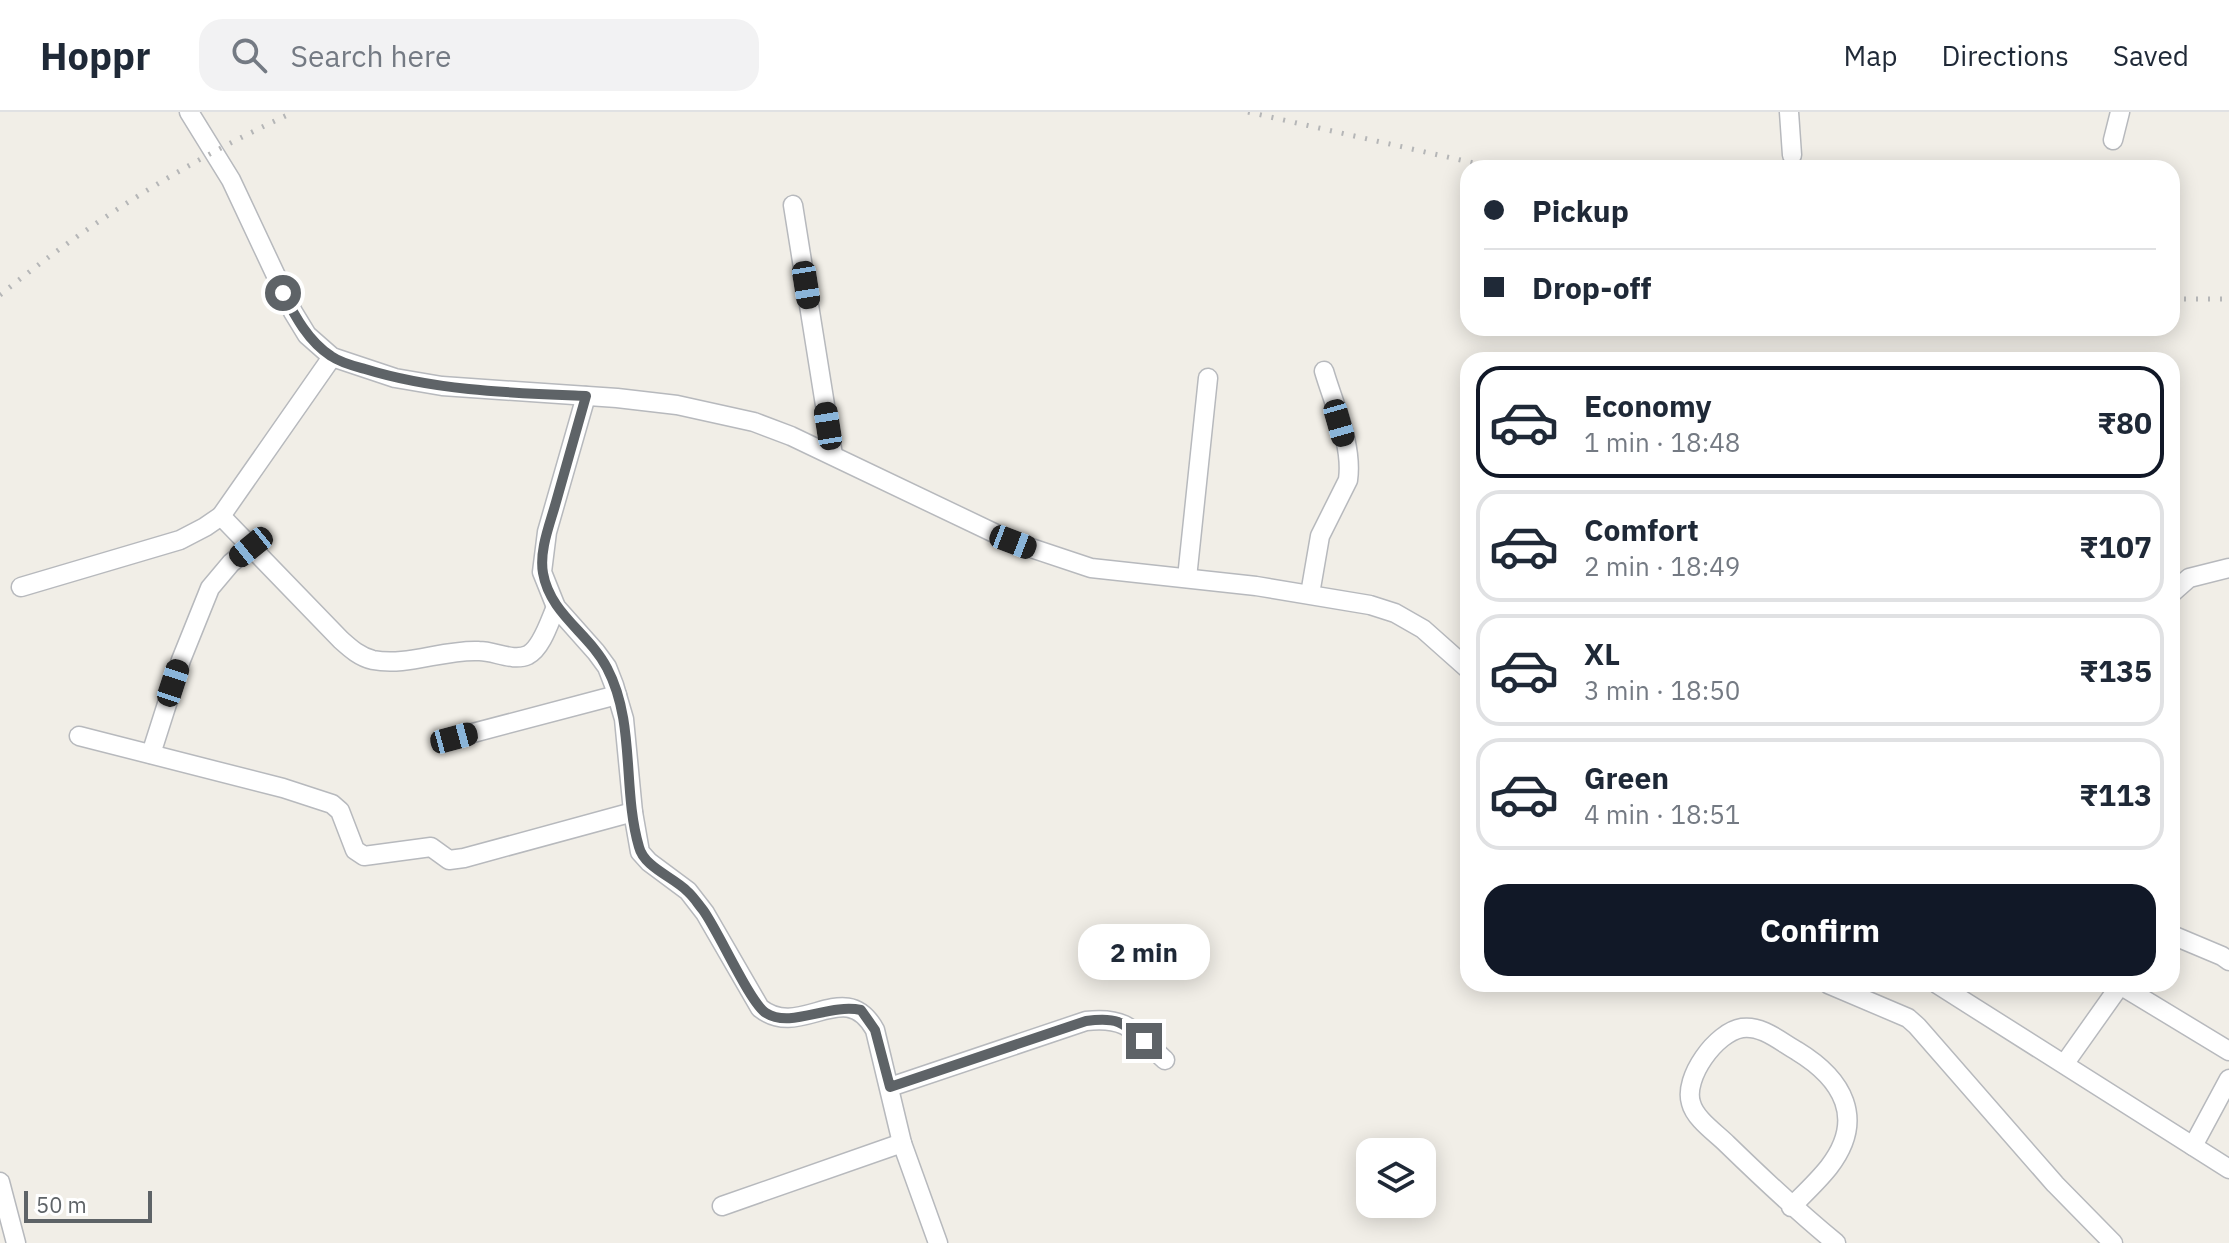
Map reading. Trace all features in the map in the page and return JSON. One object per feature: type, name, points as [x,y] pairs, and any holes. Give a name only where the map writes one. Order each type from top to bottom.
[{"type":"street","points":[[189,112],[231,180],[293,312],[307,335],[332,357],[395,378],[442,386],[677,405],[724,415],[791,436],[1013,542],[1047,555],[1091,568],[1310,594],[1370,605],[1395,613],[1423,629],[1460,662]]},
{"type":"street","points":[[1789,112],[1792,155]]},
{"type":"street","points":[[2113,140],[2120,112]]},
{"type":"street","points":[[793,205],[833,455]]},
{"type":"street","points":[[21,587],[180,540],[221,516],[332,357]]},
{"type":"street","points":[[1310,594],[1320,536],[1349,472],[1347,449],[1324,371]]},
{"type":"street","points":[[1187,578],[1208,378]]},
{"type":"street","points":[[586,396],[543,549],[542,572],[556,607],[607,667],[617,695],[624,719],[640,852],[688,891],[705,913],[760,1008],[778,1019],[840,1007],[861,1010],[875,1030],[902,1143],[938,1243]]},
{"type":"street","points":[[221,516],[354,652],[377,661],[464,651],[526,656],[534,650],[556,607]]},
{"type":"street","points":[[151,754],[181,660],[210,588],[231,563],[251,547]]},
{"type":"street","points":[[2180,586],[2189,578],[2229,568]]},
{"type":"street","points":[[454,738],[617,695]]},
{"type":"street","points":[[79,736],[283,788],[332,804],[344,818],[351,844],[358,854],[364,856],[431,847],[449,860],[464,858],[633,812]]},
{"type":"street","points":[[2180,938],[2229,961]]},
{"type":"street","points":[[1847,992],[1908,1018],[1917,1026],[2055,1184],[2113,1243]]},
{"type":"street","points":[[1950,992],[2229,1169]]},
{"type":"street","points":[[2065,1063],[2114,992]]},
{"type":"street","points":[[2133,992],[2229,1051]]},
{"type":"street","points":[[890,1087],[1086,1021],[1124,1022],[1165,1060]]},
{"type":"street","points":[[1791,1207],[1830,1166],[1844,1142],[1848,1109],[1839,1090],[1811,1060],[1762,1031],[1743,1028],[1729,1032],[1696,1065],[1691,1103],[1703,1120],[1791,1207],[1836,1243]]},
{"type":"street","points":[[2193,1146],[2229,1079]]},
{"type":"street","points":[[722,1206],[902,1143]]},
{"type":"street","points":[[0,1182],[16,1243]]},
{"type":"railway","points":[[0,295],[69,242],[141,194],[216,151],[294,112]]},
{"type":"railway","points":[[1248,112],[1461,160]]},
{"type":"railway","points":[[2180,299],[2229,299]]},
{"type":"route","points":[[283,293],[307,335],[332,357],[350,364],[395,378],[442,386],[586,396],[547,532],[542,572],[556,607],[596,652],[607,667],[614,685],[624,719],[640,852],[688,891],[705,913],[760,1008],[778,1019],[840,1007],[861,1010],[875,1030],[890,1087],[1086,1021],[1111,1019],[1124,1022],[1144,1041]]}]
